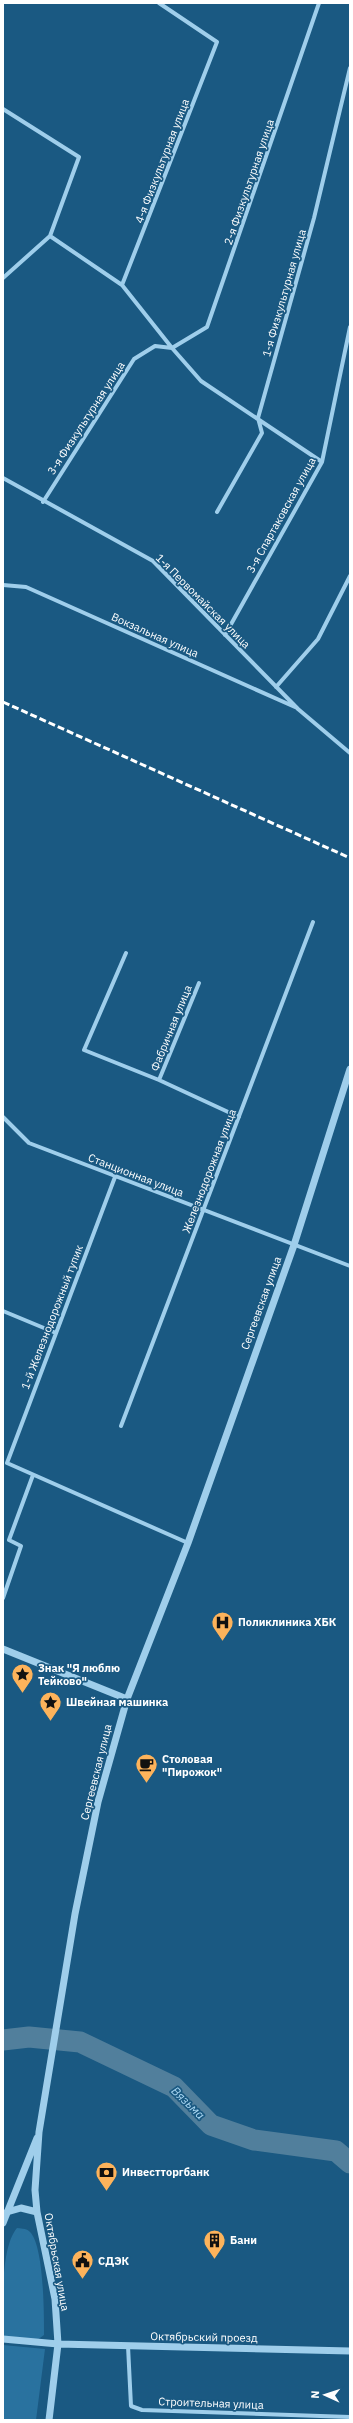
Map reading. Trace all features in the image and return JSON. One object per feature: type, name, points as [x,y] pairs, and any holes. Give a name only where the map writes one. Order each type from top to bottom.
[{"type":"street","name":"4-я Физкультурная улица","points":[[122,285],[217,42],[158,3]]},
{"type":"street","name":"2-я Физкультурная улица","points":[[172,348],[207,327],[319,3]]},
{"type":"street","name":"1-я Физкультурная улица","points":[[217,512],[262,433],[258,418],[314,218],[350,68]]},
{"type":"street","points":[[3,109],[79,157],[50,236],[3,278]]},
{"type":"street","points":[[50,236],[122,285],[172,348],[201,381],[322,462]]},
{"type":"street","name":"3-я Спартаковская улица","points":[[225,636],[322,462],[350,327]]},
{"type":"street","name":"3-я Физкультурная улица","points":[[43,502],[134,360],[155,346],[172,348]]},
{"type":"street","name":"1-я Первомайская улица","points":[[3,478],[43,502],[153,561],[298,709],[350,753]]},
{"type":"street","points":[[276,687],[318,639],[350,576]]},
{"type":"street","name":"Вокзальная улица","points":[[3,585],[26,587],[298,709]]},
{"type":"street","name":"Железнодорожная улица","points":[[121,1426],[313,922]]},
{"type":"street","points":[[126,953],[84,1050],[159,1080],[239,1117]]},
{"type":"street","name":"Фабричная улица","points":[[159,1080],[199,983]]},
{"type":"street","name":"Сергеевская улица","points":[[51,2058],[75,1914],[98,1802],[127,1699],[188,1543],[294,1245],[350,1069]]},
{"type":"street","name":"Станционная улица","points":[[3,1117],[29,1144],[350,1266]]},
{"type":"street","name":"1-й Железнодорожный тупик","points":[[33,1475],[7,1463],[115,1177]]},
{"type":"street","points":[[3,1311],[56,1333]]},
{"type":"street","points":[[3,1598],[21,1546],[9,1540],[33,1475],[188,1543]]},
{"type":"street","points":[[3,1649],[127,1699]]},
{"type":"street","name":"Октябрьская улица","points":[[49,2420],[58,2344],[55,2299],[37,2212],[35,2190],[39,2132],[51,2058]]},
{"type":"street","name":"Октябрьская улица","points":[[3,2223],[39,2132]]},
{"type":"street","points":[[7,2212],[21,2208],[37,2212]]},
{"type":"street","name":"Октябрьский проезд","points":[[3,2339],[58,2344],[350,2351]]},
{"type":"street","name":"Строительная улица","points":[[128,2346],[131,2406],[142,2410],[350,2417]]},
{"type":"shaded area","points":[[17,2228],[26,2229],[31,2233],[39,2253],[44,2312],[44,2335],[37,2340],[3,2336],[5,2263],[12,2237]]},
{"type":"shaded area","points":[[3,2345],[45,2349],[36,2420],[3,2420]]},
{"type":"waterway","name":"Вязьма","points":[[3,2040],[29,2037],[80,2042],[174,2087],[211,2125],[254,2140],[336,2151],[350,2163]]},
{"type":"railway","points":[[3,702],[350,858]]},
{"type":"place","name":"Поликлиника ХБК","points":[[222,1642]]},
{"type":"place","name":"Знак \"Я люблю Тейково\"","points":[[22,1694]]},
{"type":"place","name":"Швейная машинка","points":[[51,1722]]},
{"type":"place","name":"Столовая \"Пирожок\"","points":[[147,1784]]},
{"type":"place","name":"Инвестторгбанк","points":[[106,2192]]},
{"type":"place","name":"Бани","points":[[215,2260]]},
{"type":"place","name":"СДЭК","points":[[83,2280]]}]
